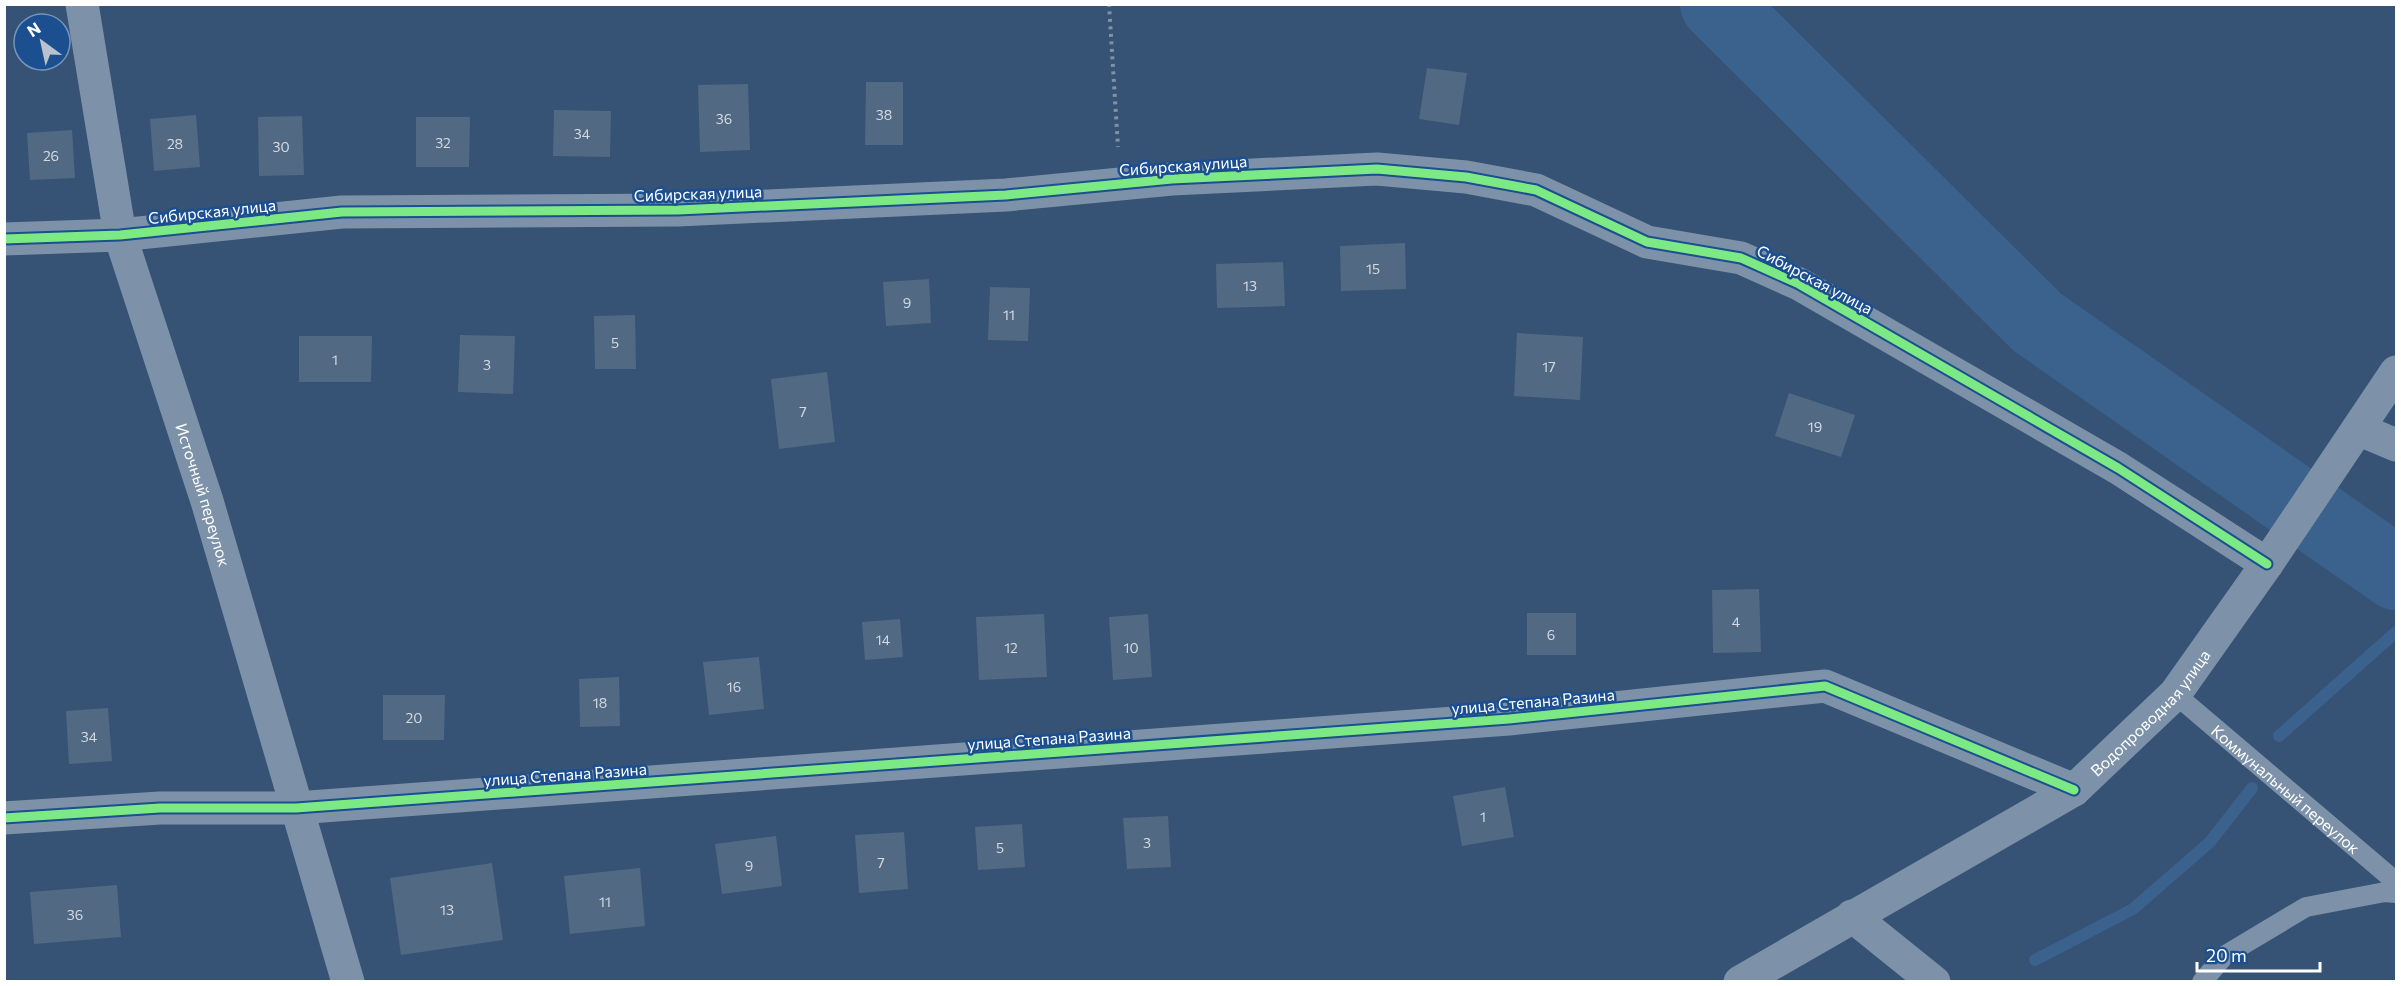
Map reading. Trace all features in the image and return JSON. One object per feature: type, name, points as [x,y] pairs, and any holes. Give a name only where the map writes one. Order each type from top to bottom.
[{"type":"street","name":"Источный переулок","points":[[82,4],[120,236],[207,501],[348,981]]},
{"type":"street","name":"Сибирская улица","points":[[4,239],[120,236],[342,212],[678,210],[1006,195],[1120,184],[1377,169],[1466,177],[1536,190],[1647,242],[1741,258],[1799,284],[2118,468],[2267,564]]},
{"type":"street","name":"Водопроводная улица","points":[[1740,981],[2074,790],[2175,694],[2267,564],[2397,372]]},
{"type":"street","points":[[2358,429],[2397,445]]},
{"type":"street","name":"улица Степана Разина","points":[[4,818],[160,808],[296,808],[1509,719],[1825,686],[2074,790]]},
{"type":"street","points":[[1852,916],[1934,981]]},
{"type":"lane","name":"Коммунальный переулок","points":[[2175,694],[2397,882]]},
{"type":"lane","points":[[2202,981],[2224,956],[2306,907],[2385,892],[2397,893]]},
{"type":"path","points":[[1109,4],[1120,184]]},
{"type":"building","points":[[1427,68],[1467,73],[1459,125],[1419,119]]},
{"type":"building","points":[[866,82],[903,82],[903,145],[865,145]]},
{"type":"building","points":[[748,84],[750,150],[700,152],[698,85]]},
{"type":"building","points":[[554,110],[611,111],[610,157],[553,156]]},
{"type":"building","points":[[196,115],[200,167],[154,171],[150,119]]},
{"type":"building","points":[[302,116],[304,175],[259,176],[258,117]]},
{"type":"building","points":[[416,117],[470,117],[469,167],[416,167]]},
{"type":"building","points":[[72,130],[75,178],[30,180],[27,133]]},
{"type":"building","points":[[1405,243],[1406,289],[1341,291],[1340,246]]},
{"type":"building","points":[[1283,262],[1285,306],[1217,308],[1216,264]]},
{"type":"building","points":[[929,279],[931,323],[886,326],[883,282]]},
{"type":"building","points":[[990,287],[1030,288],[1028,341],[988,340]]},
{"type":"building","points":[[635,315],[636,369],[595,369],[594,316]]},
{"type":"building","points":[[1517,333],[1583,337],[1580,400],[1514,396]]},
{"type":"building","points":[[460,335],[515,336],[513,394],[458,392]]},
{"type":"building","points":[[299,336],[372,336],[371,382],[299,382]]},
{"type":"building","points":[[827,372],[835,442],[779,449],[771,379]]},
{"type":"building","points":[[1789,393],[1855,415],[1841,457],[1775,436]]},
{"type":"building","points":[[1759,589],[1761,652],[1713,653],[1712,590]]},
{"type":"building","points":[[1527,613],[1576,613],[1576,655],[1527,655]]},
{"type":"building","points":[[1044,614],[1047,677],[979,680],[976,617]]},
{"type":"building","points":[[1148,614],[1152,677],[1113,680],[1109,617]]},
{"type":"building","points":[[900,619],[903,657],[865,660],[862,622]]},
{"type":"building","points":[[759,657],[764,709],[709,715],[703,662]]},
{"type":"building","points":[[619,677],[620,726],[580,727],[579,679]]},
{"type":"building","points":[[383,695],[445,695],[444,740],[383,740]]},
{"type":"building","points":[[108,708],[112,761],[69,764],[66,711]]},
{"type":"building","points":[[1505,787],[1514,837],[1462,846],[1453,796]]},
{"type":"building","points":[[1168,816],[1171,867],[1127,869],[1123,818]]},
{"type":"building","points":[[1022,824],[1025,867],[978,870],[975,827]]},
{"type":"building","points":[[904,832],[908,889],[859,893],[855,835]]},
{"type":"building","points":[[776,836],[782,886],[722,894],[715,844]]},
{"type":"building","points":[[492,863],[503,940],[401,955],[390,878]]},
{"type":"building","points":[[640,868],[645,926],[570,934],[564,876]]},
{"type":"building","points":[[117,885],[121,937],[34,944],[30,892]]},
{"type":"waterway","points":[[1717,4],[2037,322],[2396,573]]},
{"type":"waterway","points":[[2279,736],[2396,632]]},
{"type":"waterway","points":[[2035,960],[2133,909],[2210,842],[2252,788]]},
{"type":"cycle path","points":[[4,239],[120,235],[342,212],[678,210],[1006,195],[1172,179],[1377,169],[1466,177],[1536,190],[1647,242],[1741,258],[1799,284],[2118,468],[2267,564]]},
{"type":"cycle path","points":[[4,818],[160,808],[296,808],[1509,719],[1825,686],[2074,790]]}]
